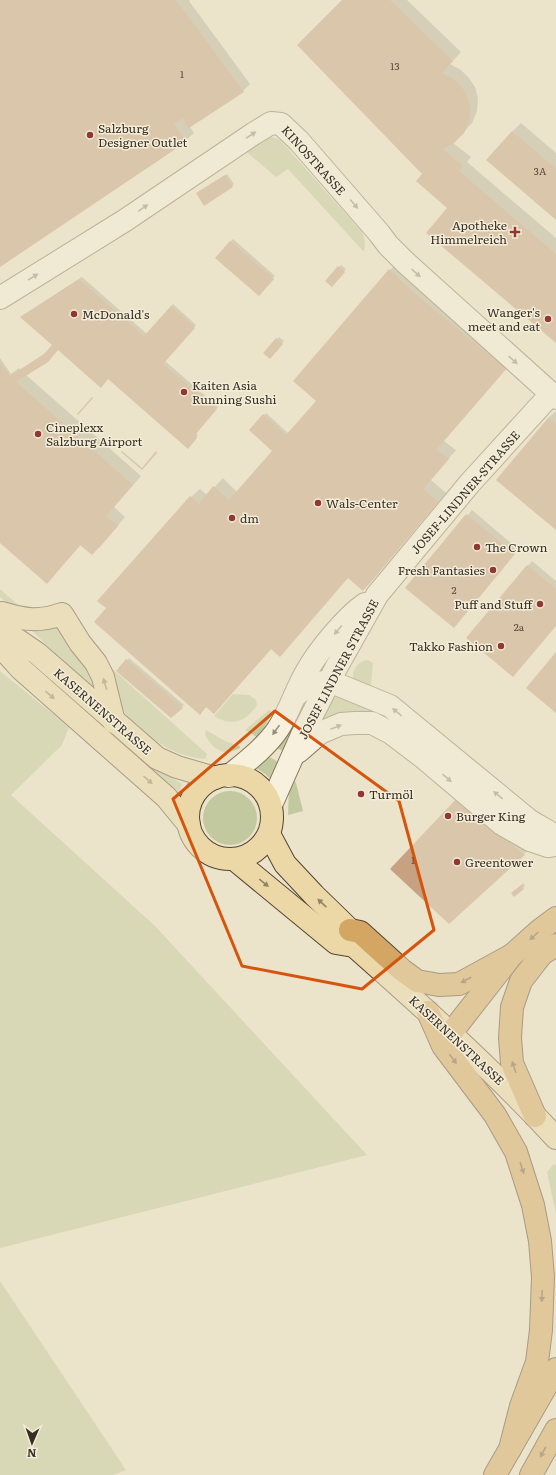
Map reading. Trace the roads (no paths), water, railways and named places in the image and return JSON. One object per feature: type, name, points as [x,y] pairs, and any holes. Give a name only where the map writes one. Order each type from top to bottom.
[{"type":"highway","points":[[352,938],[360,932],[402,970],[417,981],[439,985],[459,984],[512,954],[556,918]]},
{"type":"highway","points":[[535,1116],[512,1063],[510,1038],[512,1007],[521,981],[542,954],[556,945]]},
{"type":"highway","points":[[451,1033],[512,954]]},
{"type":"highway","points":[[428,1012],[443,1046],[495,1115],[516,1152],[533,1205],[540,1242],[543,1277],[541,1330],[537,1362],[521,1406],[510,1449]]},
{"type":"highway","points":[[495,1475],[556,1369]]},
{"type":"highway","points":[[531,1475],[556,1430]]},
{"type":"main road","points":[[1,617],[33,620],[51,618],[62,614],[80,643],[96,663],[103,677],[114,722]]},
{"type":"main road","name":"KASERNENSTRASSE","points":[[1,617],[38,654],[157,758],[177,767],[222,777]]},
{"type":"main road","name":"KASERNENSTRASSE","points":[[0,646],[21,669],[166,797],[189,825]]},
{"type":"main road","points":[[0,653],[21,669]]},
{"type":"main road","points":[[235,775],[258,785],[266,794],[271,806],[272,821],[269,834],[263,843],[255,851],[234,859],[222,858],[210,854],[200,847],[193,837],[189,825],[189,811],[193,797],[202,786],[222,777],[235,775]]},
{"type":"main road","name":"KASERNENSTRASSE","points":[[269,834],[285,864],[352,938],[451,1033],[556,1138]]},
{"type":"main road","name":"KASERNENSTRASSE","points":[[234,859],[336,943],[352,938]]},
{"type":"street","name":"KINOSTRASSE","points":[[0,298],[124,221],[253,134],[271,123],[281,124],[299,141],[388,245],[405,262],[554,396]]},
{"type":"street","name":"JOSEF-LINDNER-STRASSE","points":[[377,595],[470,483],[554,396]]},
{"type":"street","name":"JOSEF LINDNER STRASSE","points":[[271,806],[302,735],[377,595]]},
{"type":"street","name":"JOSEF LINDNER STRASSE","points":[[222,777],[263,746],[278,729],[307,671],[323,649],[354,612],[377,595]]},
{"type":"street","points":[[295,696],[308,685],[330,681],[390,706],[530,821],[556,836]]},
{"type":"street","points":[[293,757],[320,733],[341,724],[372,723],[391,733],[424,758],[502,824],[530,840],[548,846],[556,845]]},
{"type":"place","name":"Salzburg Designer Outlet","points":[[90,135]]},
{"type":"place","name":"Apotheke Himmelreich","points":[[515,232]]},
{"type":"place","name":"McDonald's","points":[[74,314]]},
{"type":"place","name":"Wanger's meet and eat","points":[[548,319]]},
{"type":"place","name":"Kaiten Asia Running Sushi","points":[[184,392]]},
{"type":"place","name":"Cineplexx Salzburg Airport","points":[[38,434]]},
{"type":"place","name":"Wals-Center","points":[[318,503]]},
{"type":"place","name":"dm","points":[[232,518]]},
{"type":"place","name":"The Crown","points":[[477,547]]},
{"type":"place","name":"Fresh Fantasies","points":[[493,570]]},
{"type":"place","name":"Puff and Stuff","points":[[540,604]]},
{"type":"place","name":"Takko Fashion","points":[[501,646]]},
{"type":"place","name":"Turmöl","points":[[361,794]]},
{"type":"place","name":"Burger King","points":[[448,816]]},
{"type":"place","name":"Greentower","points":[[457,862]]}]
